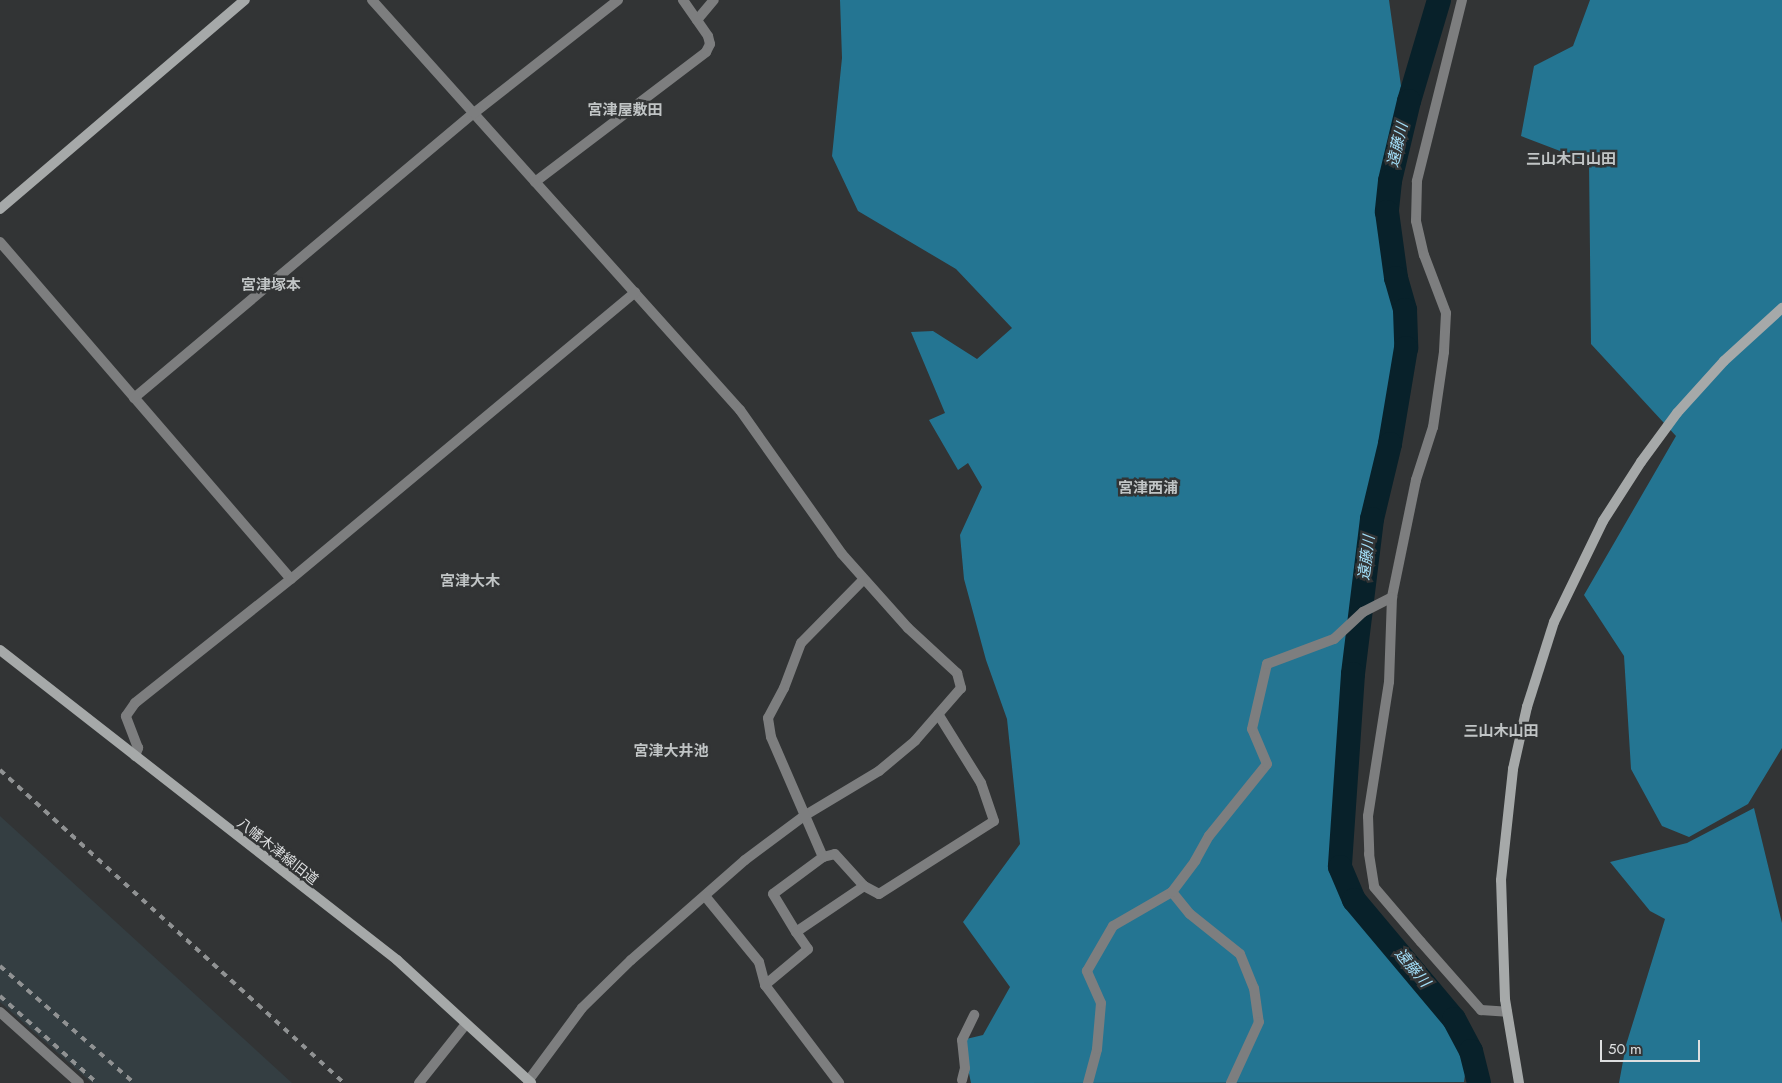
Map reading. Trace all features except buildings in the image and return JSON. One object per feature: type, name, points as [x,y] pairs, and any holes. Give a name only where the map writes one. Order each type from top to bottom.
[{"type":"street","points":[[0,209],[244,0]]},
{"type":"street","points":[[372,0],[740,410],[792,481],[806,507],[863,580],[957,673],[961,688],[915,741],[879,771],[804,816],[745,860],[631,960],[582,1008],[530,1082]]},
{"type":"street","points":[[134,398],[474,113],[618,0]]},
{"type":"street","points":[[535,182],[706,52],[710,44],[683,0]]},
{"type":"street","points":[[697,20],[714,0]]},
{"type":"street","points":[[1462,0],[1417,181],[1416,221],[1424,255],[1446,313],[1433,426],[1409,509],[1392,597],[1389,682],[1368,816],[1374,887],[1482,1010],[1507,1012]]},
{"type":"street","points":[[0,242],[291,579]]},
{"type":"street","points":[[135,756],[138,748],[127,720],[128,711],[291,579],[635,292]]},
{"type":"street","points":[[1519,1083],[1507,1012],[1501,935],[1506,814],[1527,707],[1554,622],[1603,521],[1641,462],[1677,413],[1724,360],[1782,308]]},
{"type":"street","points":[[823,857],[771,737],[768,718],[784,688],[801,643],[863,580]]},
{"type":"street","points":[[1088,1083],[1097,1049],[1101,1002],[1087,971],[1113,926],[1172,892],[1196,861],[1209,836],[1267,764],[1252,729],[1267,664],[1334,639],[1363,612],[1392,597]]},
{"type":"street","name":"八幡木津線旧道","points":[[0,650],[397,960],[530,1082]]},
{"type":"street","points":[[765,985],[808,949],[772,894],[823,857],[835,854],[864,886],[879,894],[994,821],[980,783],[938,714]]},
{"type":"street","points":[[796,932],[864,886]]},
{"type":"street","points":[[1172,892],[1190,914],[1240,954],[1254,988],[1259,1022],[1231,1083]]},
{"type":"street","points":[[705,896],[759,962],[765,985],[840,1083]]},
{"type":"street","points":[[0,1012],[79,1083]]},
{"type":"street","points":[[962,1082],[965,1068],[962,1040],[974,1015]]},
{"type":"street","points":[[419,1083],[466,1024]]},
{"type":"shaded area","points":[[840,0],[1389,0],[1401,86],[1377,216],[1399,310],[1400,348],[1388,424],[1362,540],[1345,674],[1333,864],[1353,907],[1451,1024],[1467,1059],[1464,1082],[971,1083],[962,1040],[983,1035],[1010,987],[963,922],[1020,844],[1007,719],[986,660],[964,579],[960,535],[982,487],[968,463],[958,470],[929,420],[945,413],[911,332],[933,331],[977,359],[1012,328],[956,269],[858,211],[832,156],[842,58]]},
{"type":"shaded area","points":[[1590,0],[1782,0],[1782,748],[1748,804],[1689,837],[1662,826],[1631,769],[1624,656],[1584,595],[1676,436],[1591,344],[1589,162],[1521,136],[1534,66],[1573,46]]},
{"type":"shaded area","points":[[1754,808],[1782,923],[1782,1083],[1619,1083],[1626,1045],[1665,919],[1650,911],[1610,862],[1687,843]]},
{"type":"shaded area","points":[[0,816],[292,1083],[92,1083],[0,1002]]},
{"type":"waterway","name":"遠藤川","points":[[1439,0],[1409,101],[1390,181],[1387,212],[1396,278],[1405,310],[1406,348],[1390,444],[1372,519],[1353,674],[1340,867],[1354,900],[1454,1019],[1471,1051],[1479,1083]]},
{"type":"railway","points":[[0,770],[344,1083]]},
{"type":"railway","points":[[0,966],[134,1083]]},
{"type":"railway","points":[[0,996],[97,1083]]},
{"type":"district","name":"宮津屋敷田","points":[[625,111]]},
{"type":"district","name":"三山木口山田","points":[[1571,160]]},
{"type":"district","name":"宮津塚本","points":[[271,286]]},
{"type":"district","name":"宮津西浦","points":[[1148,489]]},
{"type":"district","name":"宮津大木","points":[[470,582]]},
{"type":"district","name":"三山木山田","points":[[1501,732]]},
{"type":"district","name":"宮津大井池","points":[[671,752]]}]
